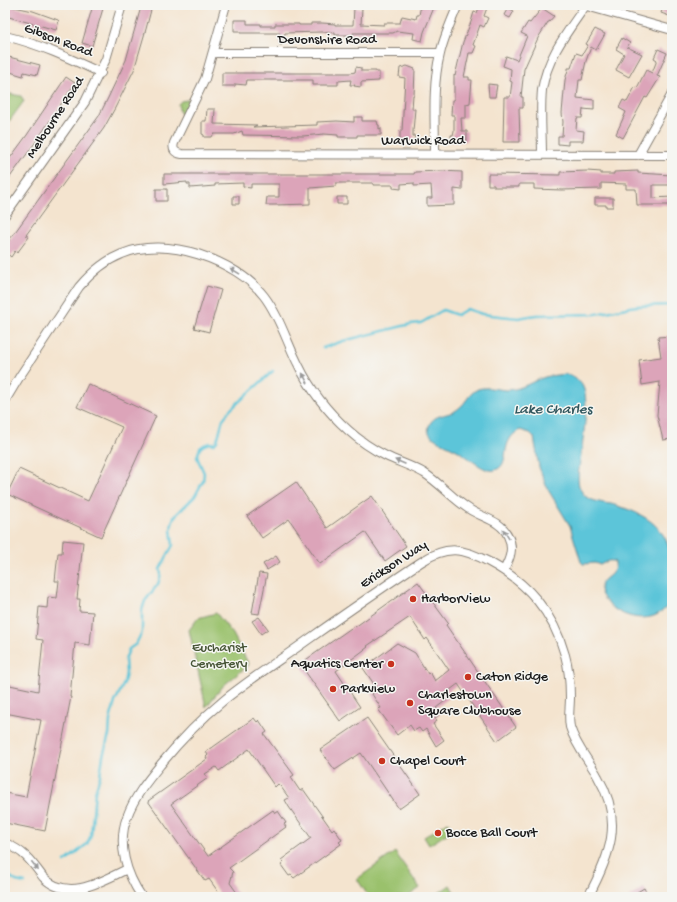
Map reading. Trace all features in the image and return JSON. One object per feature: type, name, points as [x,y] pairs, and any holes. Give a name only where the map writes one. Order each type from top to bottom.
[{"type":"street","name":"Melbourne Road","points":[[5,215],[86,102],[101,73],[122,5]]},
{"type":"street","points":[[214,53],[226,5]]},
{"type":"street","points":[[435,154],[434,103],[436,74],[440,53],[446,34],[458,5]]},
{"type":"street","points":[[542,155],[542,90],[546,73],[561,41],[585,5],[672,30]]},
{"type":"street","name":"Gibson Road","points":[[5,36],[44,48],[101,73]]},
{"type":"street","name":"Devonshire Road","points":[[214,53],[440,53]]},
{"type":"street","name":"Warwick Road","points":[[214,53],[203,85],[174,143],[174,151],[182,154],[672,155]]},
{"type":"street","points":[[638,155],[672,94]]},
{"type":"street","points":[[5,402],[20,376],[80,287],[100,266],[123,253],[153,247],[181,250],[211,259],[229,267],[247,278],[265,297],[280,322],[306,381],[325,407],[345,428],[369,446],[425,474],[467,508],[494,521],[508,534],[511,543],[510,558],[504,570]]},
{"type":"street","name":"Erickson Way","points":[[142,897],[127,869],[123,840],[126,818],[136,796],[183,738],[224,700],[387,584],[430,556],[448,550],[466,552],[504,570],[532,594],[551,620],[559,638],[568,671],[570,726],[580,750],[599,778],[611,808],[612,827],[608,855],[603,869],[588,897]]},
{"type":"street","points":[[5,843],[21,851],[29,858],[44,878],[51,884],[65,890],[83,890],[127,869]]},
{"type":"green space","points":[[5,93],[21,96],[24,101],[5,127]]},
{"type":"green space","points":[[190,100],[183,115],[180,113],[178,104],[181,101]]},
{"type":"green space","name":"Eucharist Cemetery","points":[[216,613],[233,634],[249,665],[224,685],[206,707],[189,630],[198,618]]},
{"type":"green space","name":"Bocce Ball Court","points":[[448,822],[453,830],[429,845],[424,837]]},
{"type":"green space","points":[[395,852],[420,888],[407,897],[369,897],[357,879]]},
{"type":"green space","points":[[450,885],[457,897],[433,897]]},
{"type":"water","name":"Lake Charles","points":[[566,374],[580,382],[585,394],[586,412],[578,477],[579,486],[585,496],[590,499],[624,508],[647,518],[655,525],[668,544],[671,556],[672,596],[663,611],[647,618],[628,616],[611,607],[605,600],[600,592],[601,585],[614,571],[615,562],[609,561],[600,565],[595,563],[583,564],[581,562],[570,526],[547,488],[539,467],[534,437],[530,433],[520,430],[513,435],[509,440],[503,463],[495,470],[491,470],[483,468],[460,452],[435,439],[428,429],[431,422],[438,417],[455,411],[472,393],[478,389],[493,388],[508,390],[523,387],[545,377]]},
{"type":"building","points":[[5,5],[33,11],[58,20],[56,30],[5,16]]},
{"type":"building","points":[[93,5],[104,5],[92,46],[82,43]]},
{"type":"building","points":[[421,5],[435,5],[422,41],[413,39],[414,33],[397,31],[393,33],[353,33],[353,35],[335,35],[335,33],[322,32],[285,33],[282,45],[280,45],[280,33],[240,33],[240,31],[234,31],[234,20],[247,20],[247,24],[261,24],[261,26],[275,26],[275,24],[311,25],[311,23],[353,25],[354,8],[362,8],[361,24],[384,25],[384,23],[400,23],[402,16],[416,19],[417,15],[419,15]]},
{"type":"building","points":[[480,5],[488,5],[484,16],[488,18],[484,27],[480,25],[473,45],[476,46],[473,53],[469,53],[464,77],[469,77],[469,80],[472,80],[470,103],[466,104],[466,118],[461,118],[462,131],[467,131],[467,141],[451,142],[451,135],[453,135],[454,131],[454,115],[451,115],[452,100],[454,100],[454,75],[455,76],[463,42],[474,12],[477,13]]},
{"type":"building","points":[[664,5],[672,5],[672,17],[661,13]]},
{"type":"building","points":[[141,7],[151,10],[134,70],[115,108],[104,128],[26,235],[29,237],[17,253],[15,251],[11,257],[5,252],[5,246],[99,116],[126,60]]},
{"type":"building","points":[[508,8],[514,11],[510,18],[504,15]]},
{"type":"building","points":[[542,8],[554,16],[548,22],[538,38],[524,69],[521,97],[523,97],[523,108],[519,108],[520,142],[503,142],[504,97],[510,97],[512,82],[510,81],[511,69],[503,66],[506,56],[517,60],[527,36],[521,33],[528,22],[530,23]]},
{"type":"building","points":[[595,29],[605,34],[596,50],[591,47],[582,80],[579,80],[577,98],[594,100],[594,110],[583,109],[582,118],[577,118],[576,130],[584,131],[583,141],[568,141],[568,145],[558,144],[558,136],[562,136],[562,113],[565,80],[568,68],[571,68],[576,53],[582,55],[588,45],[586,44]]},
{"type":"building","points":[[622,38],[630,43],[627,47],[642,54],[629,77],[616,70],[624,54],[616,49]]},
{"type":"building","points":[[658,49],[667,53],[657,76],[660,77],[647,98],[645,97],[623,138],[616,134],[626,112],[619,108],[623,100],[627,102],[635,87],[637,88],[646,70],[652,73],[657,60],[654,58]]},
{"type":"building","points":[[5,56],[40,65],[37,75],[24,72],[23,76],[7,71],[7,68],[5,68]]},
{"type":"building","points":[[407,66],[415,69],[412,109],[415,109],[413,131],[413,136],[415,136],[414,142],[400,141],[400,131],[402,131],[405,78],[399,77],[400,68]]},
{"type":"building","points":[[356,67],[361,68],[361,71],[379,72],[379,81],[361,82],[361,87],[350,85],[351,80],[338,81],[338,85],[313,85],[313,80],[247,80],[246,85],[235,84],[235,86],[222,86],[222,73],[351,73],[355,72]]},
{"type":"building","points":[[66,77],[75,83],[37,140],[5,184],[5,165]]},
{"type":"building","points":[[488,84],[497,85],[495,97],[489,97]]},
{"type":"building","points":[[207,109],[215,109],[214,124],[257,125],[253,127],[317,125],[317,122],[337,121],[354,122],[354,117],[362,117],[362,121],[377,121],[379,129],[381,128],[381,135],[338,137],[338,135],[324,134],[303,136],[243,135],[242,131],[234,134],[214,134],[212,137],[204,137],[202,134],[202,121],[206,121]]},
{"type":"building","points":[[638,171],[638,173],[672,175],[672,185],[653,185],[653,198],[672,197],[672,205],[637,205],[636,189],[626,189],[626,184],[601,183],[601,189],[562,190],[534,189],[534,184],[519,184],[519,187],[494,187],[494,185],[488,185],[488,174],[560,175],[560,172],[601,172],[601,174],[614,174],[614,172]]},
{"type":"building","points":[[415,172],[462,172],[462,190],[454,189],[454,205],[427,206],[427,198],[432,198],[431,185],[414,186],[414,183],[401,184],[401,189],[393,188],[393,185],[373,185],[373,183],[336,183],[336,186],[310,188],[310,204],[274,205],[266,205],[267,197],[279,197],[279,184],[251,184],[251,188],[243,187],[243,183],[215,184],[215,186],[190,188],[190,184],[187,184],[187,182],[164,184],[164,174],[414,174]]},
{"type":"building","points":[[156,189],[167,189],[167,201],[156,201]]},
{"type":"building","points":[[233,196],[239,196],[239,204],[233,204]]},
{"type":"building","points":[[337,197],[347,197],[347,204],[337,204]]},
{"type":"building","points":[[595,198],[613,198],[613,207],[606,207],[606,205],[595,205]]},
{"type":"building","points":[[207,286],[221,290],[209,332],[194,328]]},
{"type":"building","points":[[672,336],[672,439],[663,440],[657,415],[660,382],[642,385],[639,360],[661,357],[658,337]]},
{"type":"building","points":[[88,384],[156,416],[101,537],[7,494],[19,469],[88,501],[122,427],[77,407]]},
{"type":"building","points":[[296,482],[327,528],[372,496],[406,546],[385,561],[365,532],[320,564],[289,519],[262,538],[247,516]]},
{"type":"building","points":[[63,540],[83,542],[77,599],[80,599],[79,611],[93,612],[90,645],[75,643],[71,697],[45,831],[5,823],[5,793],[26,797],[41,720],[5,713],[5,684],[38,691],[43,640],[36,639],[39,607],[47,608],[48,597],[57,598],[59,581],[55,581],[58,553],[62,553]]},
{"type":"building","points":[[276,556],[280,562],[267,570],[263,564]]},
{"type":"building","points":[[259,573],[267,574],[259,614],[252,613]]},
{"type":"building","points":[[418,582],[448,623],[446,625],[516,727],[497,741],[458,684],[446,693],[449,698],[436,708],[440,714],[435,718],[437,721],[433,724],[444,740],[436,746],[426,729],[422,732],[419,728],[414,731],[410,725],[397,735],[378,709],[381,708],[372,694],[378,690],[363,668],[397,643],[415,653],[428,674],[430,672],[435,681],[449,670],[427,638],[425,640],[410,617],[367,646],[368,647],[336,671],[360,707],[340,721],[300,664]]},
{"type":"building","points":[[259,617],[268,629],[261,634],[252,621]]},
{"type":"building","points":[[254,718],[257,722],[259,720],[267,732],[264,734],[294,775],[291,777],[300,791],[303,789],[332,830],[334,828],[342,840],[339,842],[341,844],[294,878],[291,875],[289,876],[281,865],[284,863],[281,860],[311,838],[285,800],[289,798],[278,784],[275,787],[249,749],[219,771],[216,767],[205,774],[208,778],[171,804],[208,856],[273,810],[275,813],[278,811],[286,823],[284,824],[286,827],[229,868],[233,872],[230,883],[240,897],[222,897],[209,879],[205,881],[148,801],[207,759],[206,757],[208,755],[206,752]]},
{"type":"building","name":"Chapel Court","points":[[367,718],[420,794],[399,809],[361,753],[335,770],[320,750]]},
{"type":"building","points":[[644,888],[649,897],[629,897]]},
{"type":"waterway","points":[[323,348],[343,341],[411,324],[421,323],[443,310],[457,315],[467,309],[482,314],[518,318],[536,315],[596,314],[636,306],[672,305]]},
{"type":"waterway","points":[[65,862],[87,844],[91,835],[95,792],[109,735],[110,720],[115,702],[124,683],[126,673],[125,660],[129,649],[136,644],[142,632],[142,610],[145,601],[158,584],[161,574],[160,569],[173,545],[171,530],[174,517],[195,496],[203,481],[204,473],[197,457],[200,448],[210,443],[214,444],[217,441],[223,419],[231,409],[273,371]]},
{"type":"waterway","points":[[5,873],[16,881],[25,883]]},
{"type":"place","name":"HarborView","points":[[413,599]]},
{"type":"place","name":"Aquatics Center","points":[[391,664]]},
{"type":"place","name":"Caton Ridge","points":[[468,677]]},
{"type":"place","name":"Parkview","points":[[333,689]]},
{"type":"place","name":"Charlestown Square Clubhouse","points":[[410,703]]},
{"type":"place","name":"Chapel Court","points":[[382,761]]},
{"type":"place","name":"Bocce Ball Court","points":[[438,833]]}]
